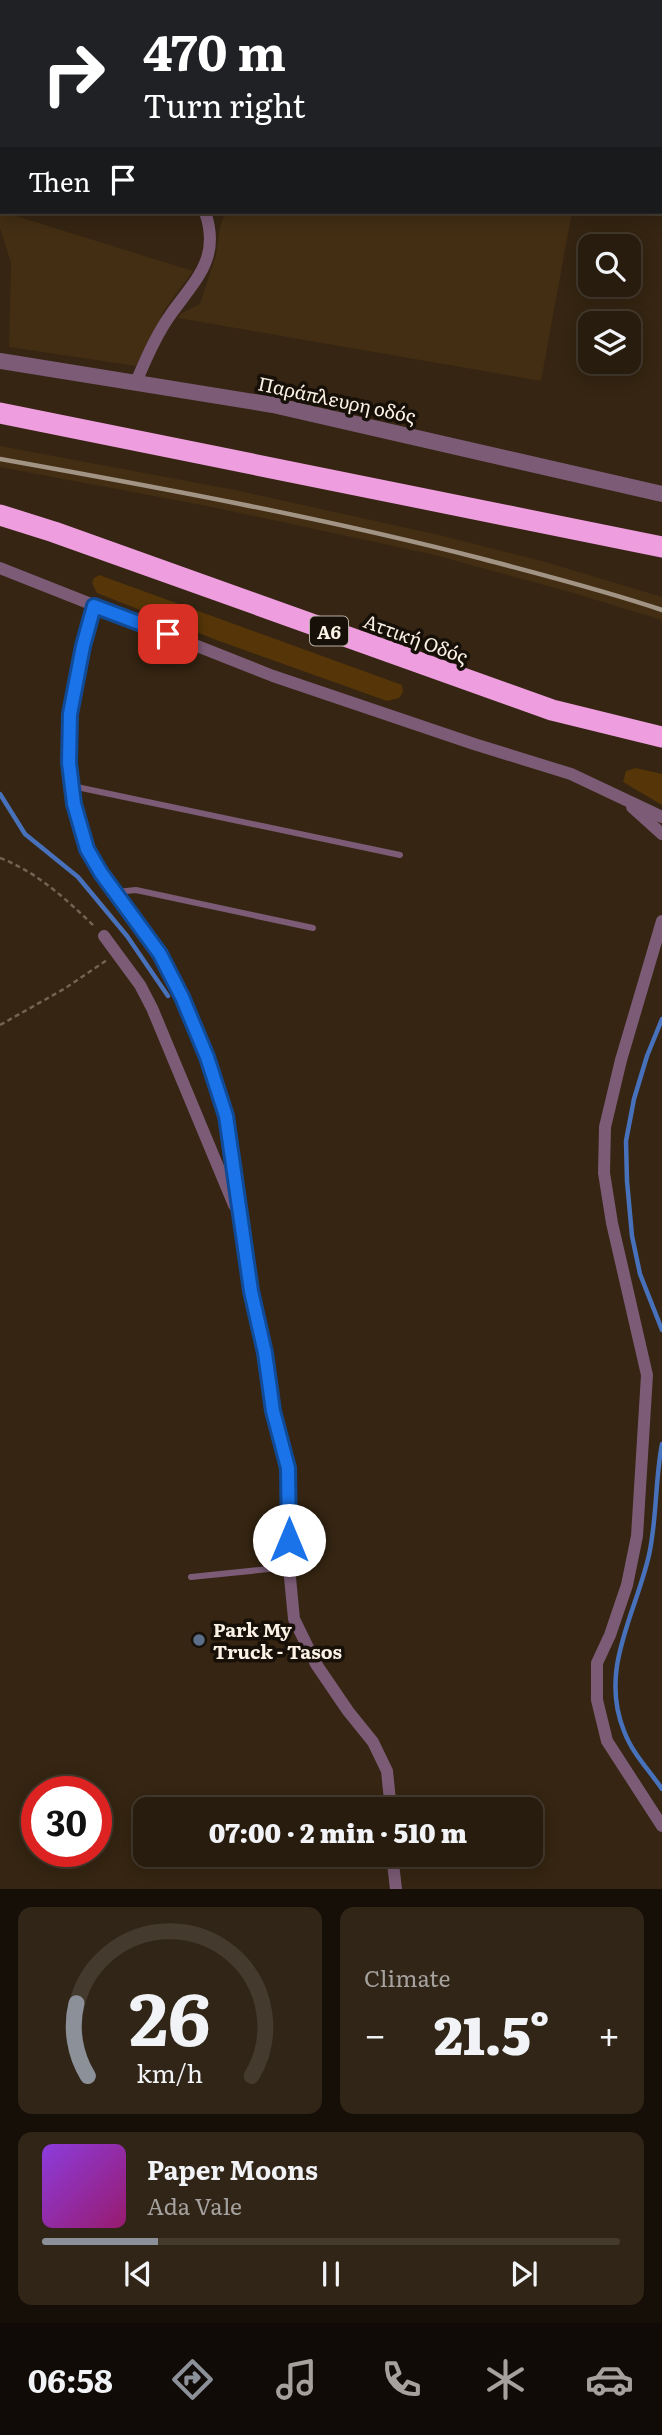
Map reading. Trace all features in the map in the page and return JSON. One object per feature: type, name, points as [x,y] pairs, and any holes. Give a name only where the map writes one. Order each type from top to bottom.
[{"type":"highway","points":[[0,413],[662,547]]},
{"type":"highway","name":"Αττική Οδός","points":[[0,515],[552,710],[662,737]]},
{"type":"street","points":[[136,382],[155,340],[204,268],[212,235],[206,214]]},
{"type":"street","name":"Παράπλευρη οδός","points":[[0,361],[273,405],[662,494]]},
{"type":"street","points":[[0,568],[273,676],[571,774],[662,817]]},
{"type":"street","points":[[94,606],[70,714],[69,763],[74,804],[87,849],[101,873],[160,954],[182,997],[207,1057],[226,1116],[240,1220],[273,1411],[288,1468],[289,1567],[294,1619],[316,1664],[378,1752],[387,1771],[390,1797]]},
{"type":"street","points":[[626,802],[662,834]]},
{"type":"street","points":[[662,921],[621,1060],[606,1127],[604,1173],[612,1223],[647,1374],[637,1536],[627,1585],[610,1636],[597,1663],[597,1700],[607,1741],[662,1826]]},
{"type":"street","points":[[104,936],[140,985],[165,1035],[196,1118],[240,1220]]},
{"type":"street","points":[[393,1867],[396,1889]]},
{"type":"lane","points":[[72,786],[400,855]]},
{"type":"lane","points":[[116,892],[136,890],[313,928]]},
{"type":"lane","points":[[191,1577],[289,1567]]},
{"type":"path","points":[[0,858],[23,867],[37,877],[104,936]]},
{"type":"path","points":[[0,1025],[64,989],[100,962],[120,956]]},
{"type":"shaded area","points":[[0,214],[10,214],[193,271],[165,309],[136,366],[9,347],[11,263],[0,228]]},
{"type":"shaded area","points":[[225,214],[572,214],[541,381],[178,318],[180,314],[200,304],[216,255],[220,226]]},
{"type":"shaded area","points":[[0,446],[235,490],[439,535],[542,561],[662,597],[662,620],[435,555],[207,506],[0,467]]},
{"type":"shaded area","points":[[99,575],[402,685],[403,692],[399,698],[387,701],[219,641],[97,593],[92,583]]},
{"type":"shaded area","points":[[636,768],[662,774],[662,805],[623,782],[626,771]]},
{"type":"waterway","points":[[0,794],[25,834],[78,877],[127,936],[168,996]]},
{"type":"waterway","points":[[662,1019],[634,1099],[626,1141],[632,1236],[640,1274],[662,1330]]},
{"type":"waterway","points":[[662,1444],[649,1555],[622,1643],[615,1686],[617,1708],[627,1739],[662,1789]]},
{"type":"railway","points":[[0,459],[363,530],[483,559],[662,610]]},
{"type":"place","name":"Park My Truck - Tasos","points":[[199,1640]]},
{"type":"route","points":[[168,634],[94,606],[76,677],[70,714],[69,763],[74,804],[87,849],[101,873],[160,954],[182,997],[207,1057],[226,1116],[251,1291],[265,1353],[273,1411],[288,1468],[289,1540]]}]
